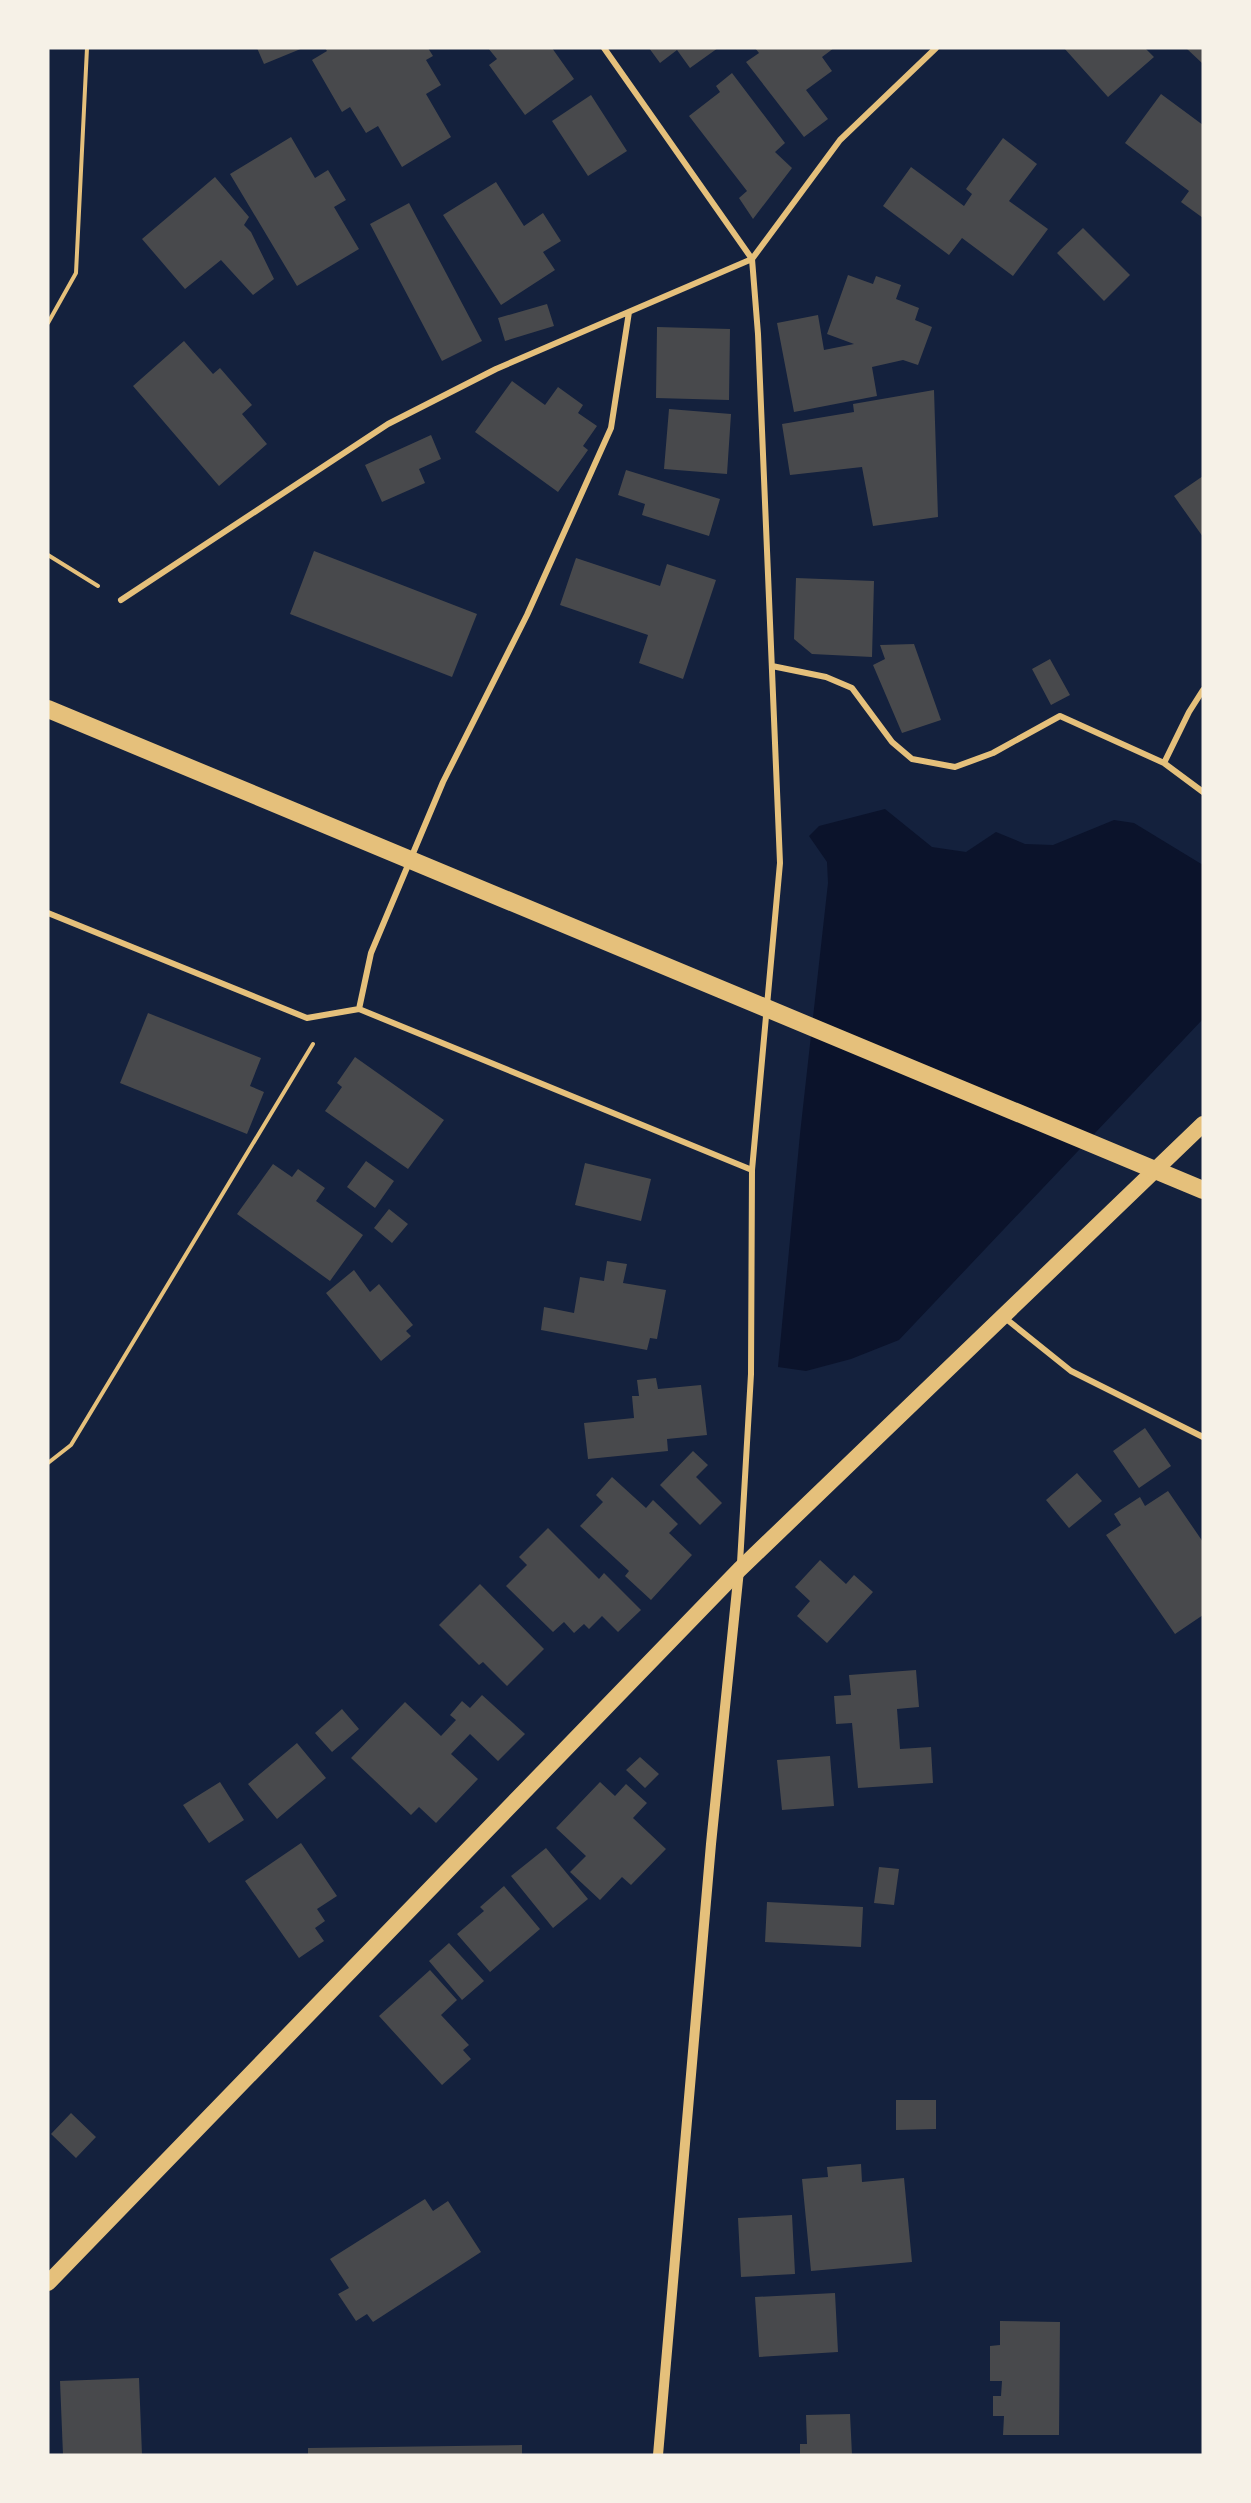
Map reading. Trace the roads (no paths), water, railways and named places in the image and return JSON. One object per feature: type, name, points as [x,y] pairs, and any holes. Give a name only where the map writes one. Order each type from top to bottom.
[{"type":"highway","points":[[48,709],[1203,1190]]},
{"type":"highway","points":[[48,2283],[740,1570],[1002,1315],[1203,1125]]},
{"type":"street","points":[[604,48],[752,259],[758,346],[780,863],[752,1170],[751,1374],[740,1570],[711,1844],[658,2455]]},
{"type":"street","points":[[121,600],[388,423],[496,369],[752,259],[840,140],[936,48]]},
{"type":"street","points":[[359,1009],[371,953],[443,782],[527,615],[611,428],[629,312]]},
{"type":"street","points":[[772,666],[826,677],[852,688],[892,742],[912,759],[955,767],[993,753],[1060,717],[1164,763],[1203,792]]},
{"type":"street","points":[[1164,763],[1189,711],[1203,690]]},
{"type":"street","points":[[48,913],[307,1018],[359,1009],[752,1170]]},
{"type":"street","points":[[1002,1315],[1071,1371],[1203,1437]]},
{"type":"water","points":[[885,809],[932,847],[966,852],[996,832],[1025,844],[1053,845],[1114,820],[1134,823],[1203,865],[1203,1019],[899,1340],[851,1359],[806,1371],[778,1367],[800,1134],[828,883],[827,862],[809,836],[819,826]]}]
